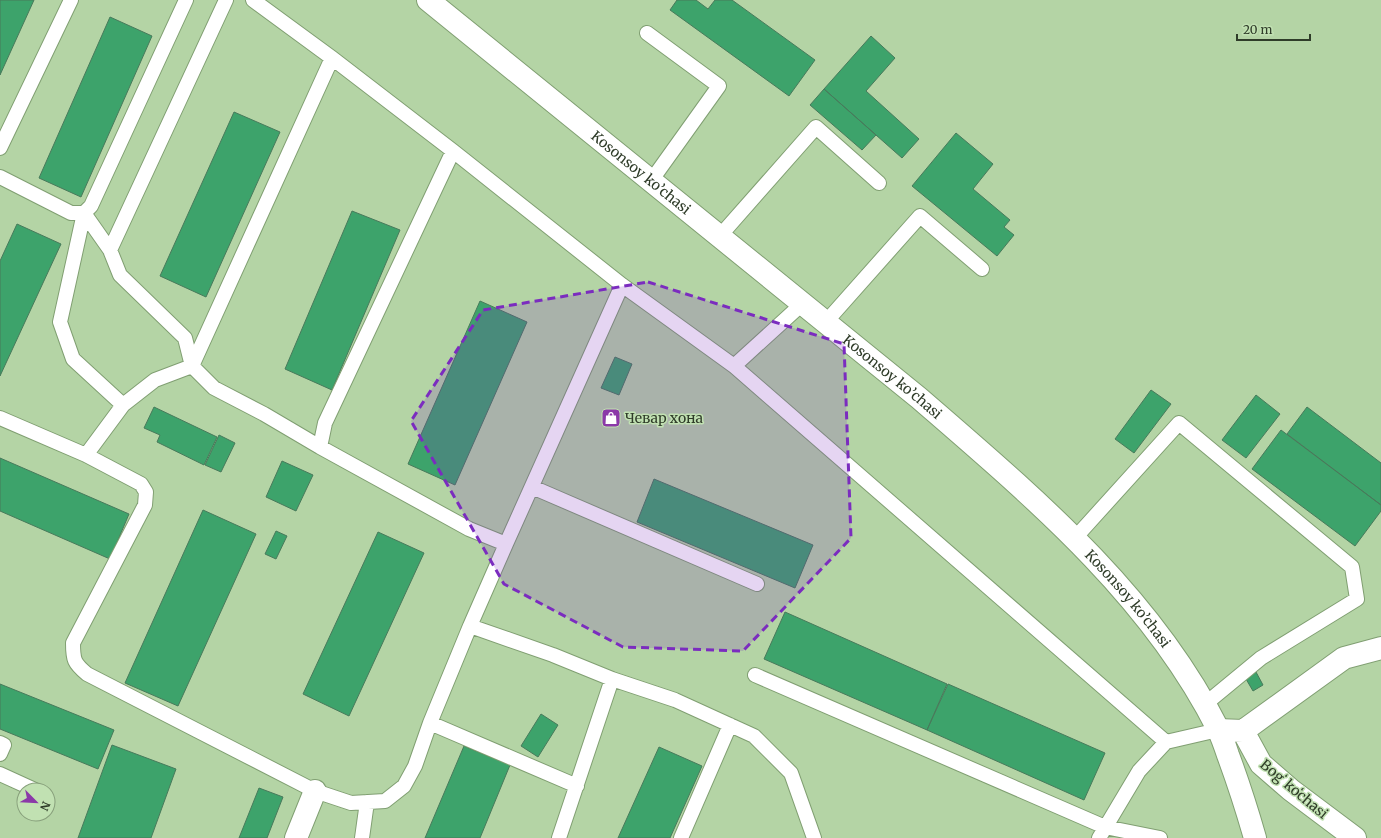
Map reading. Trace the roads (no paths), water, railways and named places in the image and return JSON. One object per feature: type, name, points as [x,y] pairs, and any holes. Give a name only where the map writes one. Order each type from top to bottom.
[{"type":"main road","name":"Kosonsoy ko’chasi","points":[[428,0],[919,398],[1043,508],[1074,538],[1147,619],[1185,671],[1218,730],[1239,784],[1255,838]]},
{"type":"main road","points":[[1218,730],[1242,731],[1344,658],[1381,648]]},
{"type":"main road","name":"Bogʻ koʻchasi","points":[[1242,731],[1261,764],[1290,790],[1355,838]]},
{"type":"main road","points":[[296,838],[315,791]]},
{"type":"lane","points":[[0,148],[71,0]]},
{"type":"lane","points":[[123,406],[73,359],[60,322],[84,213],[91,206],[186,0]]},
{"type":"lane","points":[[110,250],[226,0]]},
{"type":"lane","points":[[253,0],[332,58],[453,151],[622,285],[734,366],[1166,742]]},
{"type":"lane","points":[[647,33],[718,86],[651,181]]},
{"type":"lane","points":[[86,455],[123,406],[155,380],[192,366],[332,58]]},
{"type":"lane","points":[[719,237],[816,127],[879,183]]},
{"type":"lane","points":[[320,447],[325,423],[453,151]]},
{"type":"lane","points":[[0,178],[71,213],[84,213]]},
{"type":"lane","points":[[84,213],[110,250],[120,275],[185,338],[192,366],[214,388],[264,414],[320,447],[469,529],[506,544]]},
{"type":"lane","points":[[825,323],[920,216],[982,269]]},
{"type":"lane","points":[[0,418],[86,455],[141,484],[146,492],[145,505],[73,643],[73,654],[76,665],[87,674],[315,791],[351,803],[386,802],[404,786],[414,766],[470,626],[622,285]]},
{"type":"lane","points":[[734,366],[802,304]]},
{"type":"lane","points":[[1074,538],[1179,423],[1352,567],[1357,599],[1261,658],[1204,705]]},
{"type":"lane","points":[[532,487],[757,584]]},
{"type":"lane","points":[[470,626],[553,655],[612,679],[675,700],[754,736],[792,773],[814,838]]},
{"type":"lane","points":[[755,675],[1102,833],[1160,838]]},
{"type":"lane","points":[[559,838],[612,679]]},
{"type":"lane","points":[[430,723],[577,786]]},
{"type":"lane","points":[[681,838],[730,725]]},
{"type":"lane","points":[[1102,833],[1140,771],[1166,742],[1218,730]]},
{"type":"lane","points":[[0,743],[4,745],[0,754]]},
{"type":"lane","points":[[0,774],[18,782]]},
{"type":"lane","points":[[362,838],[367,802]]},
{"type":"place","name":"Чевар хона","points":[[611,418]]}]
